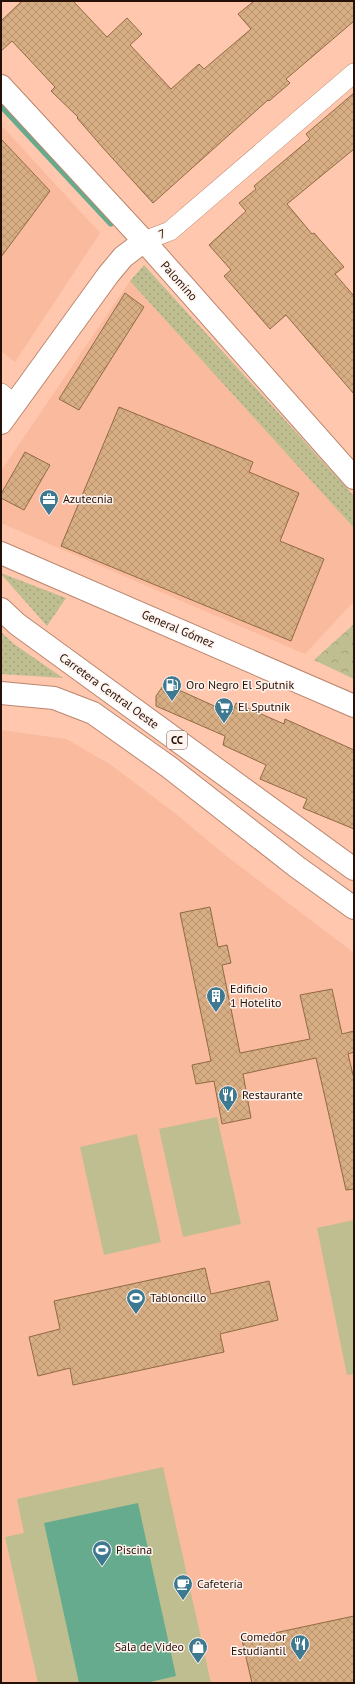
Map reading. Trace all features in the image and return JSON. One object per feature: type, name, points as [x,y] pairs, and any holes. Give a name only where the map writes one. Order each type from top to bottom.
[{"type":"main road","name":"Palomino","points":[[1,86],[144,241],[354,478]]},
{"type":"main road","name":"7","points":[[1,423],[8,398],[123,257],[144,241]]},
{"type":"main road","name":"General Gómez","points":[[1,553],[354,706]]},
{"type":"main road","name":"Carretera Central Oeste","points":[[1,609],[17,624],[354,869]]},
{"type":"main road","name":"CC","points":[[1,693],[54,698],[93,713],[169,767],[297,867],[354,908]]},
{"type":"street","name":"7","points":[[144,241],[170,231],[354,73]]},
{"type":"shaded area","points":[[1,125],[100,233],[15,362],[1,351]]},
{"type":"shaded area","points":[[130,281],[354,528],[354,601],[305,654],[1,523],[1,471]]},
{"type":"shaded area","points":[[1,730],[66,739],[111,765],[176,814],[225,855],[354,953],[354,1683],[1,1683]]},
{"type":"shaded area","name":"Piscina","points":[[138,1503],[176,1676],[146,1683],[79,1683],[44,1523]]},
{"type":"green space","points":[[144,265],[354,496],[354,528],[130,281]]},
{"type":"green space","points":[[1,574],[66,598],[47,626]]},
{"type":"green space","points":[[354,624],[354,679],[314,660]]},
{"type":"green space","points":[[1,632],[14,644],[63,678],[1,674]]},
{"type":"green space","points":[[217,1117],[241,1224],[183,1237],[159,1129]]},
{"type":"green space","points":[[137,1134],[161,1242],[104,1255],[80,1147]]},
{"type":"green space","points":[[354,1220],[354,1374],[347,1375],[317,1228]]},
{"type":"green space","points":[[163,1467],[211,1683],[38,1683],[5,1537],[24,1533],[17,1499]]},
{"type":"building","points":[[22,1],[73,1],[107,37],[127,18],[142,34],[130,45],[171,89],[199,64],[204,69],[251,29],[238,14],[254,1],[354,1],[354,21],[286,79],[290,83],[269,101],[268,100],[153,203],[104,149],[77,118],[78,117],[51,91],[55,87],[12,41],[1,51],[1,21]]},
{"type":"building","points":[[354,93],[354,149],[287,204],[312,234],[314,233],[344,267],[335,274],[354,296],[354,394],[286,315],[270,329],[224,276],[231,270],[209,245],[246,211],[239,203],[256,189],[254,186],[310,139],[306,134]]},
{"type":"building","points":[[1,139],[50,191],[1,257]]},
{"type":"building","points":[[125,293],[144,307],[79,410],[59,399]]},
{"type":"building","points":[[119,407],[253,462],[249,472],[299,493],[280,541],[324,559],[291,641],[61,546]]},
{"type":"building","points":[[25,452],[50,465],[24,510],[1,498],[1,494]]},
{"type":"building","points":[[163,686],[170,686],[232,714],[236,703],[284,724],[285,719],[354,750],[354,829],[303,808],[307,799],[260,779],[266,765],[223,745],[225,736],[156,706],[156,696]]},
{"type":"building","points":[[210,907],[218,947],[227,945],[231,963],[222,965],[240,1053],[310,1039],[300,995],[332,989],[342,1034],[354,1031],[354,1052],[348,1054],[354,1079],[354,1189],[346,1190],[316,1058],[243,1074],[251,1118],[222,1124],[214,1081],[196,1084],[192,1065],[211,1061],[180,913]]},
{"type":"building","name":"Tabloncillo","points":[[205,1268],[211,1294],[269,1281],[278,1320],[220,1334],[224,1352],[73,1385],[70,1368],[38,1376],[29,1337],[60,1329],[54,1301]]},
{"type":"building","name":"Comedor Estudiantil","points":[[354,1616],[354,1683],[252,1683],[242,1640]]},
{"type":"waterway","points":[[1,105],[111,223]]},
{"type":"place","name":"Azutecnia","points":[[49,516]]},
{"type":"place","name":"Oro Negro El Sputnik","points":[[172,702]]},
{"type":"place","name":"El Sputnik","points":[[224,724]]},
{"type":"place","name":"Edificio 1 Hotelito","points":[[216,1013]]},
{"type":"place","name":"Restaurante","points":[[228,1112]]},
{"type":"place","name":"Tabloncillo","points":[[136,1315]]},
{"type":"place","name":"Piscina","points":[[102,1567]]},
{"type":"place","name":"Cafetería","points":[[183,1601]]},
{"type":"place","name":"Comedor Estudiantil","points":[[300,1661]]},
{"type":"place","name":"Sala de Video","points":[[198,1664]]}]
